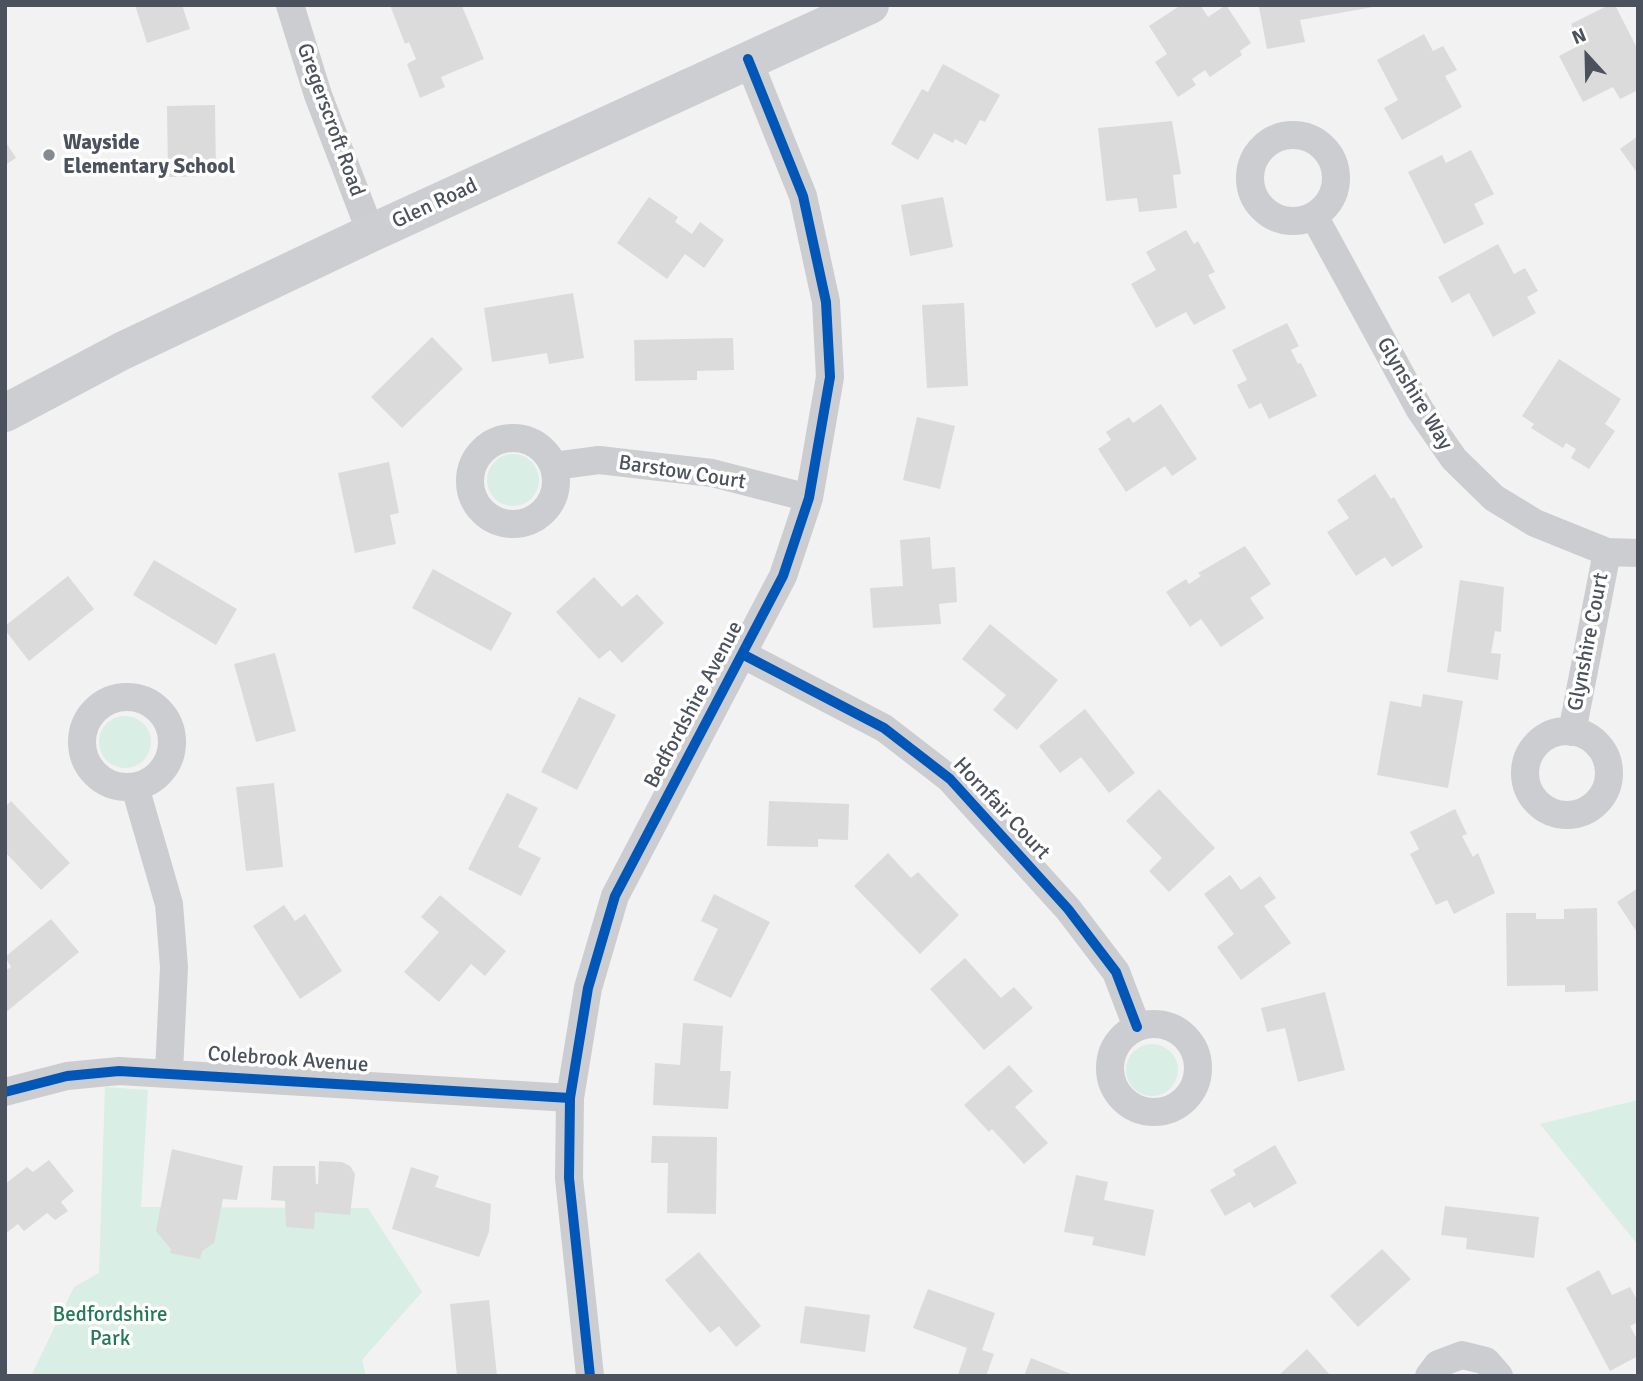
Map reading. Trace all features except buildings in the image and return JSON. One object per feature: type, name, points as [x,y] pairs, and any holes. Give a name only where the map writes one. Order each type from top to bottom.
[{"type":"main road","name":"Glen Road","points":[[5,413],[122,351],[371,233],[870,5]]},
{"type":"street","name":"Gregerscroft Road","points":[[290,5],[318,95],[371,233]]},
{"type":"street","name":"Bedfordshire Avenue","points":[[590,1376],[569,1178],[570,1098],[588,988],[615,896],[744,655],[783,576],[809,498],[830,377],[826,302],[803,196],[748,59]]},
{"type":"street","name":"Glynshire Way","points":[[1314,216],[1420,410],[1454,459],[1494,498],[1535,523],[1607,552],[1638,553]]},
{"type":"street","name":"Barstow Court","points":[[554,467],[599,460],[712,473],[809,498]]},
{"type":"street","name":"Glynshire Court","points":[[1572,732],[1607,552]]},
{"type":"street","name":"Hornfair Court","points":[[744,655],[884,728],[950,779],[1068,909],[1116,972],[1137,1027]]},
{"type":"street","points":[[135,787],[169,904],[174,967],[169,1072]]},
{"type":"street","name":"Colebrook Avenue","points":[[5,1092],[67,1076],[119,1070],[570,1098]]},
{"type":"street","points":[[1429,1376],[1438,1364],[1462,1355],[1486,1361],[1499,1376]]},
{"type":"green space","points":[[513,454],[523,456],[531,462],[537,470],[537,490],[531,498],[523,504],[513,506],[503,504],[495,498],[489,490],[487,480],[489,470],[495,462],[503,456]]},
{"type":"green space","points":[[125,716],[135,718],[143,724],[149,732],[149,752],[143,760],[135,766],[125,768],[115,766],[107,760],[101,752],[99,742],[101,732],[107,724],[115,718]]},
{"type":"green space","points":[[1152,1044],[1162,1046],[1170,1052],[1176,1060],[1176,1080],[1170,1088],[1162,1094],[1152,1096],[1142,1094],[1134,1088],[1128,1080],[1126,1070],[1128,1060],[1134,1052],[1142,1046]]},
{"type":"green space","name":"Bedfordshire Park","points":[[105,1087],[148,1090],[141,1207],[368,1208],[422,1292],[362,1360],[366,1376],[31,1376],[74,1287],[99,1273]]},
{"type":"green space","points":[[1638,1100],[1638,1245],[1540,1124]]},
{"type":"cycle path","points":[[590,1376],[569,1178],[570,1098],[588,988],[615,896],[783,576],[809,498],[830,377],[826,302],[803,196],[748,59]]},
{"type":"cycle path","points":[[744,655],[884,728],[950,779],[1068,909],[1116,972],[1137,1027]]},
{"type":"cycle path","points":[[5,1092],[67,1076],[119,1071],[570,1098]]},
{"type":"place","name":"Wayside Elementary School","points":[[49,155]]}]
